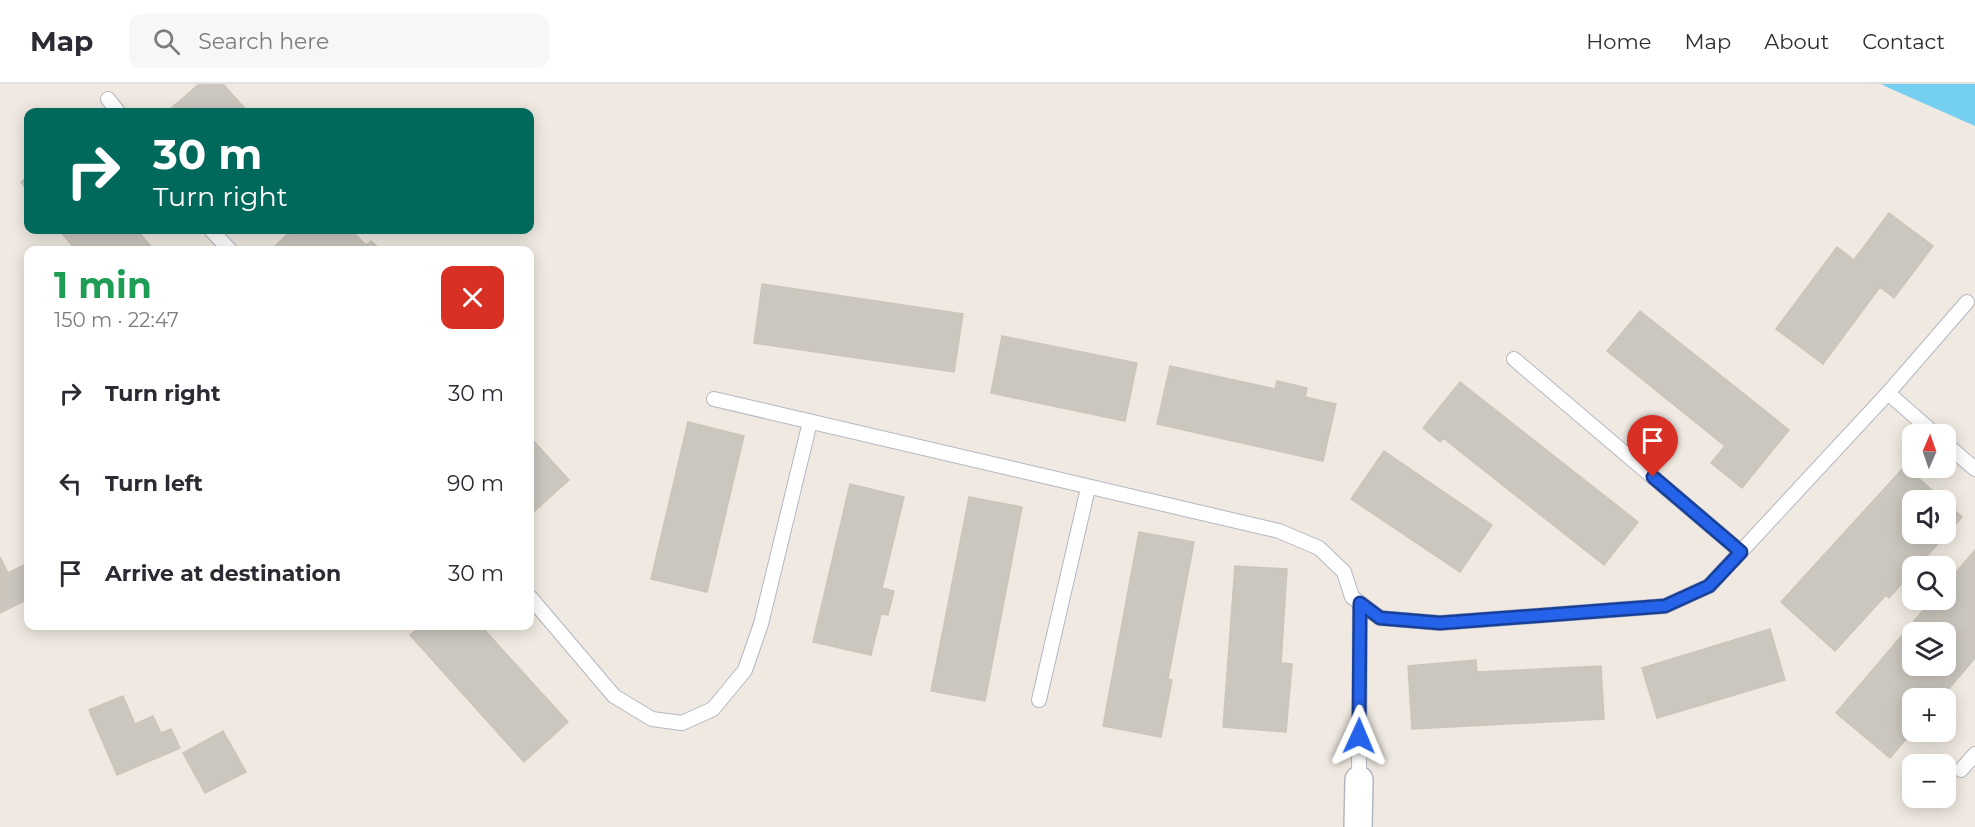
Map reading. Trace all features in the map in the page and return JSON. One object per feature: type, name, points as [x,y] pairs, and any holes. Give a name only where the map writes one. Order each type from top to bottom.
[{"type":"street","points":[[1358,827],[1359,780]]},
{"type":"lane","points":[[108,99],[115,108]]},
{"type":"lane","points":[[215,234],[226,246]]},
{"type":"lane","points":[[714,399],[1279,531],[1319,548],[1344,572],[1352,597],[1380,618],[1440,623],[1665,606],[1709,586],[1888,393],[1967,302]]},
{"type":"lane","points":[[1514,359],[1741,552]]},
{"type":"lane","points":[[1888,393],[1923,424]]},
{"type":"lane","points":[[534,602],[614,696],[652,719],[682,723],[713,709],[745,670],[762,624],[810,422]]},
{"type":"lane","points":[[1956,453],[1975,469]]},
{"type":"lane","points":[[1039,700],[1088,488]]},
{"type":"lane","points":[[1359,780],[1360,603]]},
{"type":"lane","points":[[1961,770],[1975,754]]},
{"type":"water","points":[[1881,84],[1975,84],[1975,126],[1889,88]]},
{"type":"building","points":[[199,84],[223,84],[244,108],[172,108]]},
{"type":"building","points":[[1889,213],[1933,246],[1894,298],[1880,287],[1823,364],[1776,329],[1837,247],[1854,260]]},
{"type":"building","points":[[62,234],[140,234],[151,246],[73,246]]},
{"type":"building","points":[[288,234],[355,234],[366,245],[371,241],[377,246],[275,246]]},
{"type":"building","points":[[762,284],[963,314],[954,372],[754,343]]},
{"type":"building","points":[[1640,311],[1789,430],[1742,488],[1711,463],[1725,446],[1607,351]]},
{"type":"building","points":[[1002,336],[1137,363],[1125,421],[991,393]]},
{"type":"building","points":[[1170,366],[1275,389],[1277,381],[1307,388],[1305,397],[1336,404],[1323,461],[1157,424]]},
{"type":"building","points":[[1460,382],[1638,522],[1604,565],[1443,438],[1440,442],[1423,428]]},
{"type":"building","points":[[688,422],[744,436],[707,592],[651,579]]},
{"type":"building","points":[[534,441],[569,480],[534,511]]},
{"type":"building","points":[[1384,451],[1492,525],[1460,572],[1351,499]]},
{"type":"building","points":[[1902,469],[1902,478],[1918,478],[1932,490],[1902,490],[1902,544],[1938,544],[1927,556],[1902,556],[1902,583],[1889,598],[1886,595],[1835,651],[1781,602]]},
{"type":"building","points":[[850,484],[904,497],[882,588],[894,591],[888,615],[881,614],[871,655],[813,642]]},
{"type":"building","points":[[969,497],[1022,507],[985,701],[931,691]]},
{"type":"building","points":[[1956,511],[1962,517],[1956,524]]},
{"type":"building","points":[[1139,532],[1194,542],[1168,679],[1172,680],[1161,737],[1103,726]]},
{"type":"building","points":[[1975,550],[1975,658],[1949,688],[1902,688],[1904,742],[1890,758],[1836,713],[1902,635],[1902,676],[1956,676],[1956,622],[1913,622],[1924,610],[1956,610],[1956,572]]},
{"type":"building","points":[[0,557],[8,573],[24,565],[24,601],[0,613]]},
{"type":"building","points":[[1235,566],[1287,569],[1281,663],[1292,664],[1286,732],[1223,727]]},
{"type":"building","points":[[1770,629],[1785,680],[1657,718],[1642,668]]},
{"type":"building","points":[[416,630],[485,630],[568,722],[524,762],[410,635]]},
{"type":"building","points":[[1476,660],[1477,672],[1601,666],[1604,719],[1412,729],[1408,666]]},
{"type":"building","points":[[123,696],[135,724],[153,716],[161,733],[171,729],[180,748],[117,775],[89,710]]},
{"type":"building","points":[[223,731],[246,772],[205,793],[183,753]]},
{"type":"route","points":[[1359,736],[1360,603],[1380,618],[1440,623],[1665,606],[1709,586],[1741,552],[1653,477]]}]
